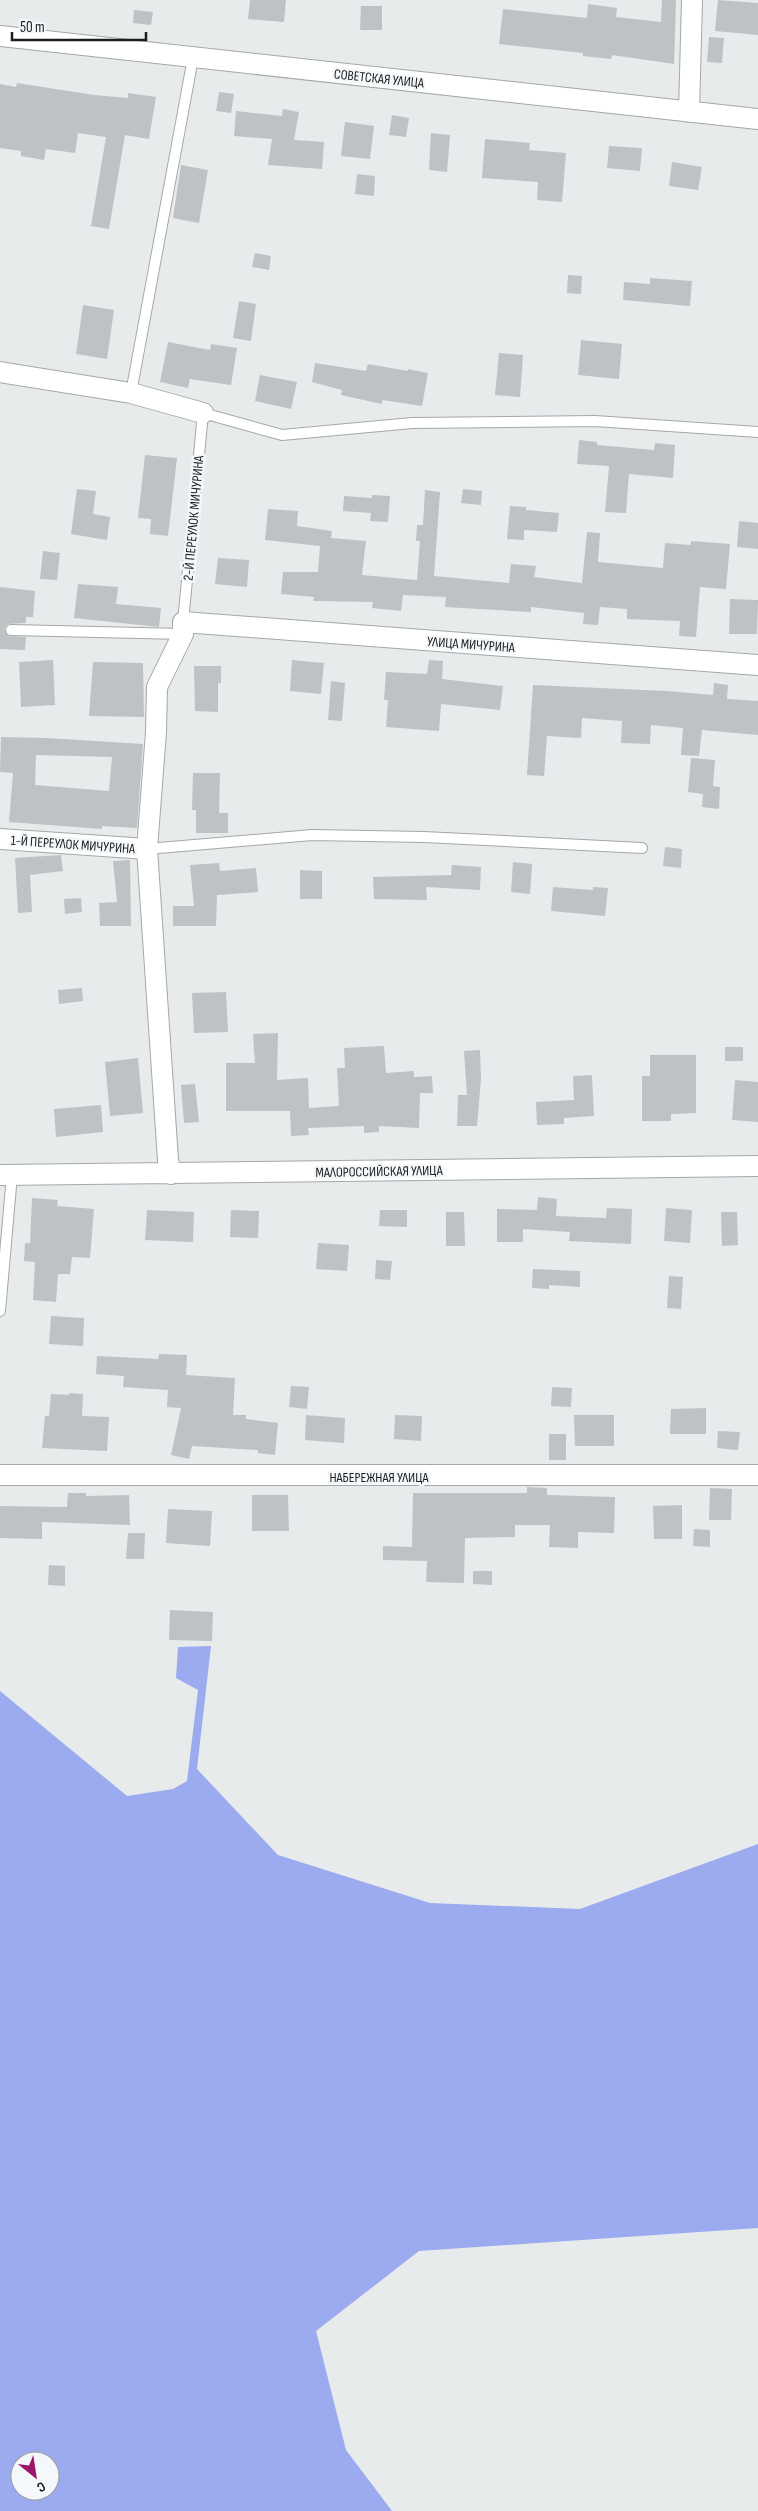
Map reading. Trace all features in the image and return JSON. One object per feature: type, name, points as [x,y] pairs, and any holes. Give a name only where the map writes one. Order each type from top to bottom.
[{"type":"street","points":[[689,112],[692,0]]},
{"type":"street","name":"СОВЕТСКАЯ УЛИЦА","points":[[0,36],[758,119]]},
{"type":"street","points":[[0,372],[131,393],[203,413]]},
{"type":"street","points":[[171,1174],[168,1160],[147,849],[156,732],[157,687],[183,628]]},
{"type":"street","name":"УЛИЦА МИЧУРИНА","points":[[183,628],[758,665]]},
{"type":"street","name":"1-Й ПЕРЕУЛОК МИЧУРИНА","points":[[0,839],[147,849]]},
{"type":"street","name":"МАЛОРОССИЙСКАЯ УЛИЦА","points":[[6,1175],[758,1166]]},
{"type":"street","name":"НАБЕРЕЖНАЯ УЛИЦА","points":[[0,1476],[758,1475]]},
{"type":"lane","points":[[131,393],[193,58]]},
{"type":"lane","points":[[203,413],[282,435],[412,423],[499,422],[595,422],[758,432]]},
{"type":"lane","name":"2-Й ПЕРЕУЛОК МИЧУРИНА","points":[[183,628],[203,413]]},
{"type":"lane","points":[[11,630],[183,628]]},
{"type":"lane","points":[[147,849],[312,835],[642,848]]},
{"type":"lane","points":[[0,1311],[6,1175]]},
{"type":"water","points":[[211,1646],[197,1769],[278,1855],[430,1903],[580,1909],[758,1844],[758,2228],[419,2251],[316,2331],[346,2450],[392,2511],[0,2511],[0,1691],[127,1796],[173,1789],[187,1781],[198,1690],[176,1678],[178,1647]]},
{"type":"building","points":[[250,0],[286,0],[284,22],[248,19]]},
{"type":"building","points":[[662,0],[676,0],[674,64],[612,55],[611,59],[583,56],[583,53],[499,44],[503,9],[587,18],[588,4],[617,8],[616,17],[661,22]]},
{"type":"building","points":[[718,0],[758,3],[758,35],[715,31]]},
{"type":"building","points":[[361,6],[382,6],[382,30],[360,30]]},
{"type":"building","points":[[134,10],[153,12],[151,25],[133,23]]},
{"type":"building","points":[[709,37],[724,38],[722,63],[707,62]]},
{"type":"building","points":[[17,83],[94,95],[128,98],[128,93],[156,97],[149,139],[125,135],[109,229],[91,226],[106,137],[78,133],[75,153],[46,149],[44,160],[21,156],[21,151],[0,148],[0,84],[16,87]]},
{"type":"building","points":[[219,92],[234,94],[231,113],[216,111]]},
{"type":"building","points":[[283,109],[299,112],[294,140],[324,142],[322,169],[268,165],[272,139],[234,136],[236,111],[282,116]]},
{"type":"building","points":[[392,115],[409,118],[406,137],[389,135]]},
{"type":"building","points":[[345,122],[374,126],[370,159],[341,156]]},
{"type":"building","points":[[431,133],[450,135],[447,172],[429,170]]},
{"type":"building","points":[[485,139],[530,143],[529,150],[566,153],[562,202],[537,200],[538,182],[482,178]]},
{"type":"building","points":[[609,146],[642,148],[640,171],[607,168]]},
{"type":"building","points":[[672,162],[702,167],[698,190],[669,186]]},
{"type":"building","points":[[181,165],[208,170],[199,223],[173,218]]},
{"type":"building","points":[[357,174],[375,176],[374,196],[355,194]]},
{"type":"building","points":[[255,253],[271,256],[269,270],[252,267]]},
{"type":"building","points":[[568,275],[582,276],[581,294],[567,293]]},
{"type":"building","points":[[650,278],[692,281],[690,306],[623,300],[624,282],[650,284]]},
{"type":"building","points":[[239,301],[256,304],[251,341],[233,338]]},
{"type":"building","points":[[83,305],[114,310],[107,359],[76,354]]},
{"type":"building","points":[[581,340],[622,344],[619,379],[578,375]]},
{"type":"building","points":[[168,342],[210,350],[211,344],[237,348],[231,385],[190,379],[188,388],[160,382]]},
{"type":"building","points":[[499,353],[523,355],[520,397],[495,395]]},
{"type":"building","points":[[315,363],[366,371],[368,364],[428,373],[422,406],[382,400],[382,404],[341,395],[342,390],[312,382]]},
{"type":"building","points":[[260,375],[297,382],[291,409],[255,401]]},
{"type":"building","points":[[579,440],[597,442],[597,445],[654,450],[655,443],[675,445],[673,478],[629,474],[626,513],[605,512],[609,466],[577,464]]},
{"type":"building","points":[[145,455],[177,458],[168,536],[150,534],[151,519],[138,518]]},
{"type":"building","points":[[77,489],[96,491],[93,514],[110,517],[107,540],[71,534]]},
{"type":"building","points":[[463,489],[482,491],[481,505],[461,503]]},
{"type":"building","points":[[425,490],[440,492],[434,576],[509,583],[511,564],[536,566],[534,577],[582,583],[587,532],[600,533],[598,562],[663,568],[665,543],[691,545],[691,541],[730,544],[726,589],[700,587],[696,637],[679,636],[680,621],[627,619],[627,609],[600,607],[598,625],[583,624],[584,613],[531,607],[531,612],[445,607],[446,597],[403,595],[401,611],[372,608],[373,602],[313,601],[314,597],[281,594],[283,572],[318,572],[320,546],[265,540],[268,509],[298,511],[297,526],[332,531],[331,538],[366,541],[362,575],[417,580],[420,541],[416,541],[417,525],[423,525]]},
{"type":"building","points":[[372,495],[390,496],[388,522],[370,521],[371,513],[343,511],[344,496],[372,498]]},
{"type":"building","points":[[510,506],[526,507],[526,510],[559,513],[557,532],[524,530],[524,540],[507,539]]},
{"type":"building","points":[[739,521],[758,523],[758,549],[737,547]]},
{"type":"building","points":[[43,551],[60,553],[57,580],[40,579]]},
{"type":"building","points":[[218,558],[249,560],[247,587],[215,584]]},
{"type":"building","points":[[78,584],[118,587],[116,604],[161,608],[159,627],[74,618]]},
{"type":"building","points":[[0,587],[35,591],[33,617],[26,617],[26,623],[8,624],[4,629],[8,636],[26,637],[25,650],[0,649]]},
{"type":"building","points":[[730,599],[758,600],[757,634],[729,634]]},
{"type":"building","points":[[53,660],[55,705],[21,707],[19,662]]},
{"type":"building","points":[[292,660],[324,663],[321,694],[290,691]]},
{"type":"building","points":[[429,660],[443,661],[442,679],[503,686],[500,710],[441,704],[439,731],[386,727],[388,700],[384,700],[386,672],[427,674]]},
{"type":"building","points":[[93,662],[143,663],[144,717],[89,716]]},
{"type":"building","points":[[194,666],[221,666],[221,683],[218,683],[218,712],[195,711]]},
{"type":"building","points":[[331,681],[345,683],[342,721],[328,720]]},
{"type":"building","points":[[714,683],[728,685],[727,699],[758,701],[758,735],[702,730],[699,756],[681,755],[683,728],[651,725],[650,744],[621,743],[622,721],[582,718],[581,738],[547,736],[544,776],[527,775],[533,685],[713,695]]},
{"type":"building","points":[[1,737],[143,744],[137,828],[102,826],[102,829],[9,822],[13,773],[0,772]],"holes":[[[36,755],[112,757],[109,791],[35,785]]]},
{"type":"building","points":[[691,758],[715,760],[713,786],[720,787],[719,809],[702,807],[703,794],[688,792]]},
{"type":"building","points":[[193,773],[220,773],[219,813],[228,813],[228,833],[196,833],[196,810],[192,810]]},
{"type":"building","points":[[665,847],[682,849],[681,868],[663,866]]},
{"type":"building","points":[[61,855],[63,871],[30,875],[32,912],[18,913],[15,858]]},
{"type":"building","points":[[130,860],[131,926],[100,926],[99,903],[117,902],[113,861]]},
{"type":"building","points":[[513,862],[532,864],[530,894],[511,892]]},
{"type":"building","points":[[219,863],[220,871],[256,868],[258,892],[217,895],[216,926],[173,926],[173,906],[194,906],[190,865]]},
{"type":"building","points":[[452,865],[481,867],[480,890],[426,887],[427,900],[374,899],[373,877],[451,875]]},
{"type":"building","points":[[300,870],[322,871],[322,899],[300,899]]},
{"type":"building","points":[[553,887],[593,890],[593,887],[608,888],[605,916],[551,911]]},
{"type":"building","points":[[81,898],[82,912],[65,914],[64,899]]},
{"type":"building","points":[[82,988],[83,1001],[59,1004],[58,990]]},
{"type":"building","points":[[226,992],[228,1032],[194,1033],[192,993]]},
{"type":"building","points":[[278,1033],[277,1080],[308,1078],[309,1108],[339,1106],[337,1068],[345,1068],[344,1048],[384,1046],[386,1073],[414,1071],[414,1077],[432,1076],[433,1093],[420,1093],[419,1128],[379,1126],[379,1132],[364,1133],[364,1126],[308,1128],[309,1135],[291,1136],[290,1111],[226,1111],[226,1063],[255,1063],[253,1034]]},
{"type":"building","points":[[725,1047],[743,1047],[743,1061],[725,1061]]},
{"type":"building","points":[[480,1050],[481,1079],[477,1126],[457,1126],[458,1095],[467,1095],[464,1051]]},
{"type":"building","points":[[650,1055],[696,1055],[696,1113],[671,1114],[671,1121],[642,1121],[642,1076],[650,1076]]},
{"type":"building","points":[[138,1058],[143,1113],[110,1116],[105,1062]]},
{"type":"building","points":[[592,1075],[594,1116],[564,1118],[564,1124],[537,1125],[536,1102],[574,1100],[573,1076]]},
{"type":"building","points":[[735,1080],[758,1082],[758,1122],[732,1120]]},
{"type":"building","points":[[195,1084],[199,1122],[184,1123],[181,1085]]},
{"type":"building","points":[[101,1105],[103,1132],[56,1137],[54,1109]]},
{"type":"building","points":[[538,1197],[557,1199],[556,1216],[606,1218],[607,1208],[632,1209],[631,1244],[569,1241],[570,1232],[523,1229],[523,1242],[497,1242],[497,1209],[537,1210]]},
{"type":"building","points":[[32,1198],[58,1200],[57,1206],[94,1209],[90,1258],[72,1257],[70,1274],[58,1274],[56,1302],[33,1300],[35,1262],[24,1261],[25,1243],[30,1243]]},
{"type":"building","points":[[666,1208],[692,1210],[690,1243],[664,1241]]},
{"type":"building","points":[[147,1210],[194,1212],[193,1242],[145,1240]]},
{"type":"building","points":[[231,1210],[259,1211],[258,1238],[230,1237]]},
{"type":"building","points":[[380,1210],[407,1210],[407,1227],[379,1226]]},
{"type":"building","points":[[446,1212],[464,1212],[465,1246],[446,1246]]},
{"type":"building","points":[[721,1212],[737,1212],[738,1245],[722,1246]]},
{"type":"building","points":[[318,1243],[349,1245],[347,1271],[316,1269]]},
{"type":"building","points":[[376,1260],[392,1261],[390,1280],[375,1279]]},
{"type":"building","points":[[533,1269],[580,1271],[580,1287],[549,1285],[549,1289],[532,1288]]},
{"type":"building","points":[[669,1276],[683,1277],[681,1309],[667,1308]]},
{"type":"building","points":[[51,1316],[84,1318],[83,1346],[49,1344]]},
{"type":"building","points":[[159,1354],[187,1355],[186,1375],[235,1378],[233,1415],[246,1415],[246,1419],[278,1423],[275,1455],[258,1453],[258,1450],[192,1446],[189,1459],[171,1455],[181,1408],[167,1407],[168,1390],[123,1387],[124,1376],[96,1374],[97,1356],[158,1359]]},
{"type":"building","points":[[291,1386],[309,1387],[307,1409],[289,1407]]},
{"type":"building","points":[[552,1387],[572,1388],[571,1407],[551,1406]]},
{"type":"building","points":[[69,1393],[83,1394],[82,1416],[109,1417],[107,1451],[42,1448],[45,1416],[49,1416],[51,1394],[69,1395]]},
{"type":"building","points":[[706,1408],[706,1434],[670,1434],[671,1409]]},
{"type":"building","points":[[306,1415],[345,1418],[344,1443],[305,1440]]},
{"type":"building","points":[[395,1415],[422,1416],[421,1441],[394,1439]]},
{"type":"building","points":[[574,1415],[614,1415],[614,1446],[575,1446]]},
{"type":"building","points":[[718,1431],[740,1432],[738,1450],[717,1448]]},
{"type":"building","points":[[549,1434],[566,1434],[566,1460],[549,1460]]},
{"type":"building","points":[[527,1487],[547,1488],[547,1495],[615,1497],[614,1533],[578,1532],[578,1548],[549,1547],[550,1525],[515,1525],[515,1537],[465,1538],[464,1583],[426,1582],[427,1561],[383,1560],[383,1546],[412,1547],[413,1493],[527,1493]]},
{"type":"building","points":[[710,1488],[732,1489],[731,1520],[709,1520]]},
{"type":"building","points":[[68,1493],[86,1493],[86,1496],[129,1495],[130,1525],[42,1522],[42,1539],[0,1538],[0,1506],[67,1507]]},
{"type":"building","points":[[252,1495],[288,1495],[289,1531],[252,1531]]},
{"type":"building","points":[[682,1505],[682,1539],[654,1539],[653,1506]]},
{"type":"building","points":[[168,1509],[212,1511],[210,1546],[166,1543]]},
{"type":"building","points":[[694,1529],[710,1530],[710,1547],[693,1546]]},
{"type":"building","points":[[128,1533],[145,1533],[144,1559],[126,1559]]},
{"type":"building","points":[[49,1565],[65,1566],[65,1586],[48,1585]]},
{"type":"building","points":[[473,1571],[492,1571],[492,1585],[473,1584]]},
{"type":"building","points":[[170,1610],[213,1612],[212,1641],[169,1640]]}]
